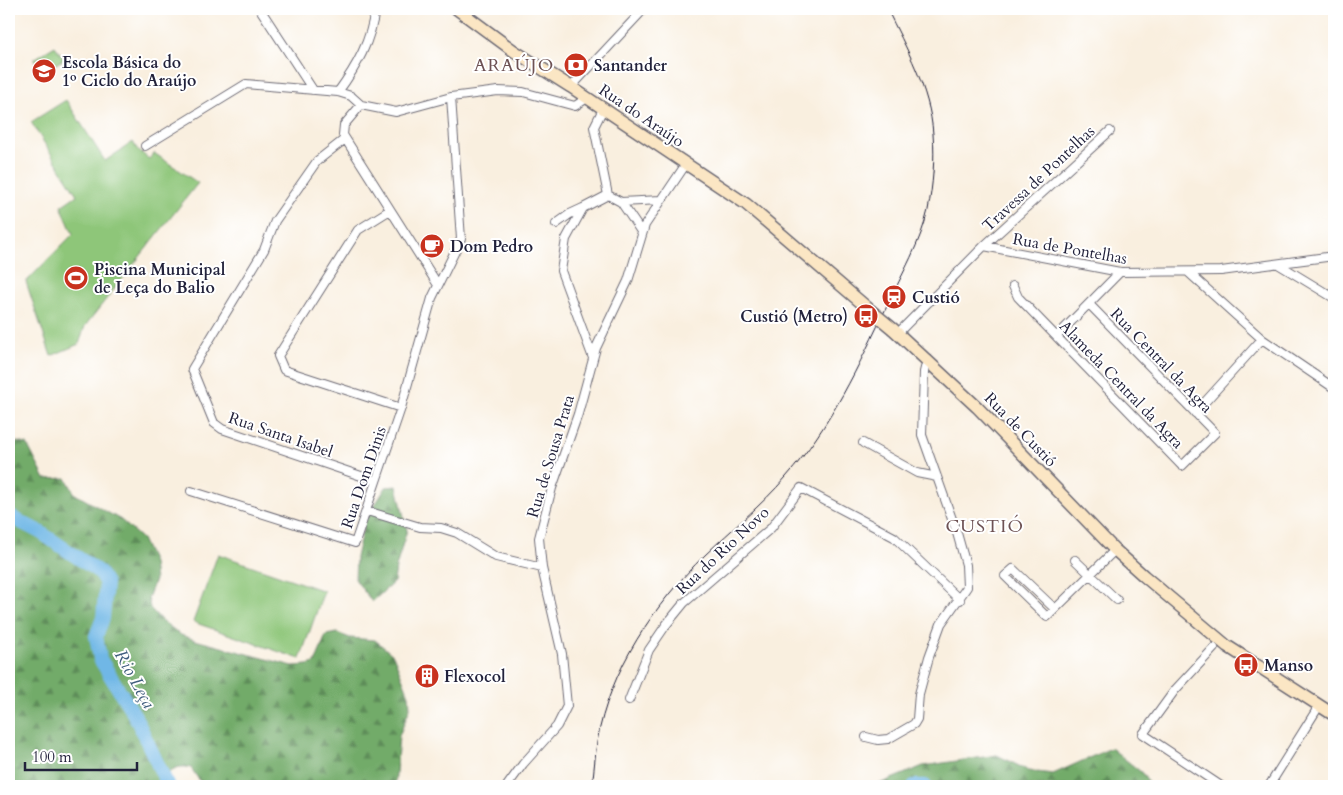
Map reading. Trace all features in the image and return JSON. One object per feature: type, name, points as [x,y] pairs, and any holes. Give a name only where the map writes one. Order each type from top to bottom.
[{"type":"main road","name":"Rua do Araújo","points":[[457,9],[514,51],[686,164]]},
{"type":"main road","name":"Rua de Custió","points":[[686,164],[771,224],[895,331],[977,407],[1116,550],[1227,646],[1334,715]]},
{"type":"street","points":[[260,9],[313,90]]},
{"type":"street","points":[[338,92],[356,68],[373,25],[375,9]]},
{"type":"street","points":[[571,87],[644,9]]},
{"type":"street","points":[[144,146],[246,84],[338,92],[351,96],[361,105],[396,112],[473,92],[523,92],[575,106],[587,98]]},
{"type":"street","name":"Rua Dom Dinis","points":[[192,491],[355,544],[401,408],[432,298],[461,240],[451,97]]},
{"type":"street","points":[[361,105],[342,129],[345,139],[438,285]]},
{"type":"street","points":[[604,109],[594,127],[608,195]]},
{"type":"street","name":"Travessa de Pontelhas","points":[[984,246],[1110,131]]},
{"type":"street","name":"Rua Santa Isabel","points":[[345,139],[317,161],[275,221],[264,250],[194,362],[192,369],[214,422],[222,429],[376,481]]},
{"type":"street","name":"Rua de Sousa Prata","points":[[507,786],[523,764],[558,726],[567,706],[562,654],[542,568],[539,538],[552,488],[578,414],[593,359],[628,281],[645,225],[686,164]]},
{"type":"street","points":[[608,195],[621,202],[642,233]]},
{"type":"street","points":[[556,224],[570,214],[608,195]]},
{"type":"street","points":[[621,202],[661,200]]},
{"type":"street","points":[[583,208],[566,239],[561,271],[593,359]]},
{"type":"street","points":[[390,210],[358,230],[278,356],[284,370],[401,408]]},
{"type":"street","points":[[895,331],[984,246]]},
{"type":"street","name":"Rua de Pontelhas","points":[[984,246],[1120,272],[1221,271],[1334,256]]},
{"type":"street","points":[[1278,264],[1334,298]]},
{"type":"street","points":[[1057,336],[1090,305],[1120,272]]},
{"type":"street","points":[[1188,272],[1262,340],[1334,388]]},
{"type":"street","name":"Alameda Central da Agra","points":[[1013,286],[1018,297],[1182,466],[1215,433]]},
{"type":"street","name":"Rua Central da Agra","points":[[1090,305],[1215,433]]},
{"type":"street","points":[[1194,413],[1262,340]]},
{"type":"street","points":[[866,737],[878,740],[888,739],[914,724],[917,719],[922,684],[941,624],[952,607],[960,600],[966,587],[966,566],[922,435],[924,372],[927,360]]},
{"type":"street","points":[[863,442],[917,473],[937,477]]},
{"type":"street","name":"Rua do Rio Novo","points":[[629,700],[649,650],[666,625],[684,603],[771,528],[801,488],[894,537],[960,600]]},
{"type":"street","points":[[367,511],[420,527],[441,528],[457,533],[496,557],[542,568]]},
{"type":"street","points":[[1055,609],[1013,568],[1005,576],[1047,617],[1116,550]]},
{"type":"street","points":[[1075,560],[1117,600]]},
{"type":"street","points":[[1214,648],[1175,690],[1144,734],[1221,786]]},
{"type":"street","points":[[1269,786],[1319,706]]},
{"type":"green space","points":[[55,46],[64,59],[42,73],[34,59]]},
{"type":"green space","points":[[66,100],[105,161],[133,142],[137,149],[149,159],[154,153],[198,183],[85,326],[79,344],[51,356],[26,282],[73,234],[61,206],[77,195],[31,122]]},
{"type":"green space","points":[[17,442],[27,444],[45,479],[66,478],[75,494],[121,520],[142,539],[153,563],[155,580],[148,598],[150,608],[161,620],[181,635],[293,666],[315,663],[326,635],[337,633],[350,638],[375,640],[393,655],[409,695],[410,708],[399,736],[395,786],[203,786],[191,768],[181,767],[173,769],[160,782],[162,786],[9,786],[9,447]]},
{"type":"green space","points":[[397,486],[407,530],[396,567],[394,582],[372,602],[355,579],[356,557],[364,523],[386,487]]},
{"type":"green space","points":[[218,554],[324,591],[300,659],[193,622]]},
{"type":"green space","points":[[1111,748],[1141,772],[1151,786],[874,786],[923,766],[997,755],[1029,771],[1053,774]]},
{"type":"waterway","name":"Rio Leça","points":[[9,516],[40,532],[99,572],[106,583],[103,618],[96,636],[100,659],[135,716],[168,786]]},
{"type":"waterway","name":"Rio Leça","points":[[914,786],[925,786]]},
{"type":"tram line","points":[[592,786],[597,742],[603,716],[623,664],[637,640],[669,594],[686,574],[777,487],[817,437],[855,372],[921,234],[928,210],[934,163],[931,117],[916,69],[887,9]]},
{"type":"place","name":"Santander","points":[[576,65]]},
{"type":"place","name":"Escola Básica do 1º Ciclo do Araújo","points":[[44,71]]},
{"type":"place","name":"Dom Pedro","points":[[432,246]]},
{"type":"place","name":"Piscina Municipal de Leça do Balio","points":[[76,278]]},
{"type":"place","name":"Custió","points":[[894,297]]},
{"type":"place","name":"Custió (Metro)","points":[[866,316]]},
{"type":"place","name":"Manso","points":[[1246,665]]},
{"type":"place","name":"Flexocol","points":[[427,676]]},
{"type":"district","name":"ARAÚJO","points":[[514,65]]},
{"type":"district","name":"CUSTIÓ","points":[[984,526]]}]
